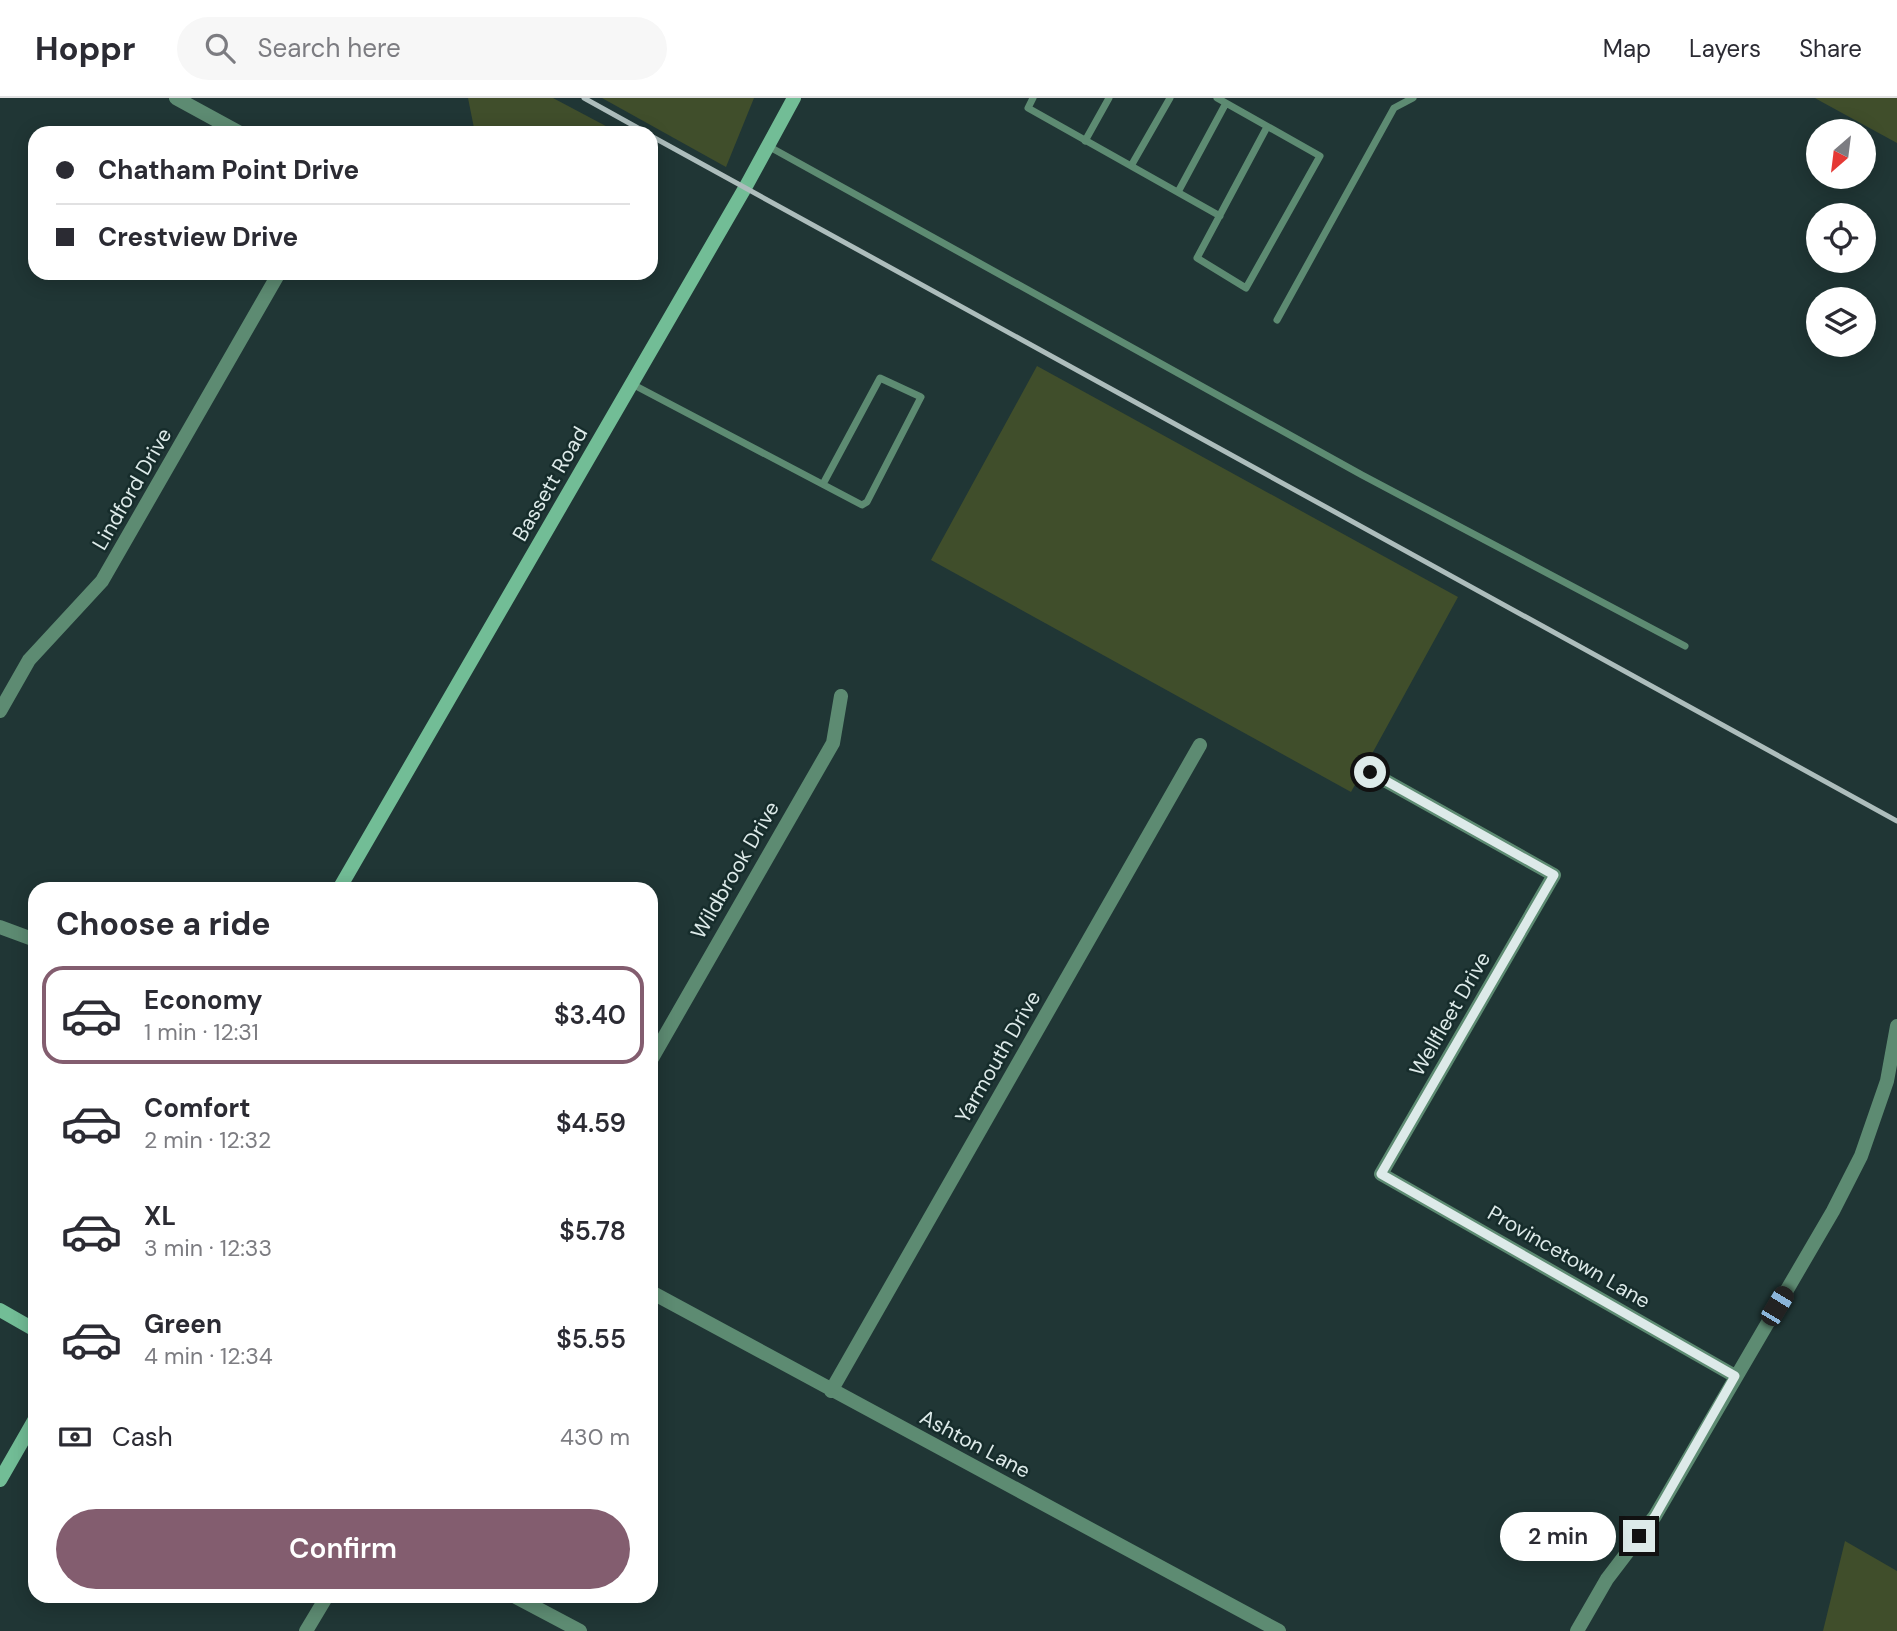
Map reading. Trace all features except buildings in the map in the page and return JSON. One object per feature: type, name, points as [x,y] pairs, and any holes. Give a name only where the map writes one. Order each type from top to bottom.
[{"type":"main road","name":"Bassett Road","points":[[344,882],[794,98]]},
{"type":"main road","points":[[0,1310],[28,1326]]},
{"type":"main road","points":[[0,1480],[28,1431]]},
{"type":"street","points":[[177,98],[227,126]]},
{"type":"street","name":"Lindford Drive","points":[[0,711],[29,660],[102,582],[275,280]]},
{"type":"street","name":"Wildbrook Drive","points":[[658,1048],[833,743],[841,696]]},
{"type":"street","name":"Yarmouth Drive","points":[[831,1391],[1200,744]]},
{"type":"street","name":"Wellfleet Drive","points":[[1370,772],[1554,875],[1381,1174]]},
{"type":"street","points":[[0,927],[28,937]]},
{"type":"street","points":[[1577,1631],[1607,1579],[1655,1516],[1833,1212],[1860,1156],[1887,1082],[1897,1027]]},
{"type":"street","name":"Provincetown Lane","points":[[1381,1174],[1735,1376]]},
{"type":"street","name":"Ashton Lane","points":[[658,1296],[1279,1631]]},
{"type":"street","points":[[306,1631],[323,1603]]},
{"type":"street","points":[[527,1603],[580,1631]]},
{"type":"lane","points":[[1033,98],[1028,108],[1220,216]]},
{"type":"lane","points":[[1085,141],[1109,98]]},
{"type":"lane","points":[[1132,166],[1170,98]]},
{"type":"lane","points":[[1217,98],[1320,156],[1246,288],[1198,258],[1267,127]]},
{"type":"lane","points":[[1277,320],[1394,108],[1413,98]]},
{"type":"lane","points":[[1178,192],[1226,103]]},
{"type":"lane","points":[[768,146],[1362,475],[1685,646]]},
{"type":"lane","points":[[632,384],[823,484],[865,505],[921,397],[880,378],[823,484]]},
{"type":"green space","points":[[468,98],[553,98],[606,126],[474,126]]},
{"type":"green space","points":[[602,98],[754,98],[726,167],[658,129],[658,126],[652,126]]},
{"type":"green space","points":[[1815,98],[1897,98],[1897,143],[1876,132],[1876,119],[1853,119]]},
{"type":"green space","points":[[1037,366],[1458,597],[1351,792],[931,560]]},
{"type":"green space","points":[[1845,1541],[1897,1571],[1897,1631],[1823,1631]]},
{"type":"railway","points":[[584,98],[634,126]]},
{"type":"railway","points":[[658,140],[1897,821]]},
{"type":"route","points":[[1370,772],[1554,875],[1381,1174],[1735,1376],[1655,1516],[1639,1536]]}]
